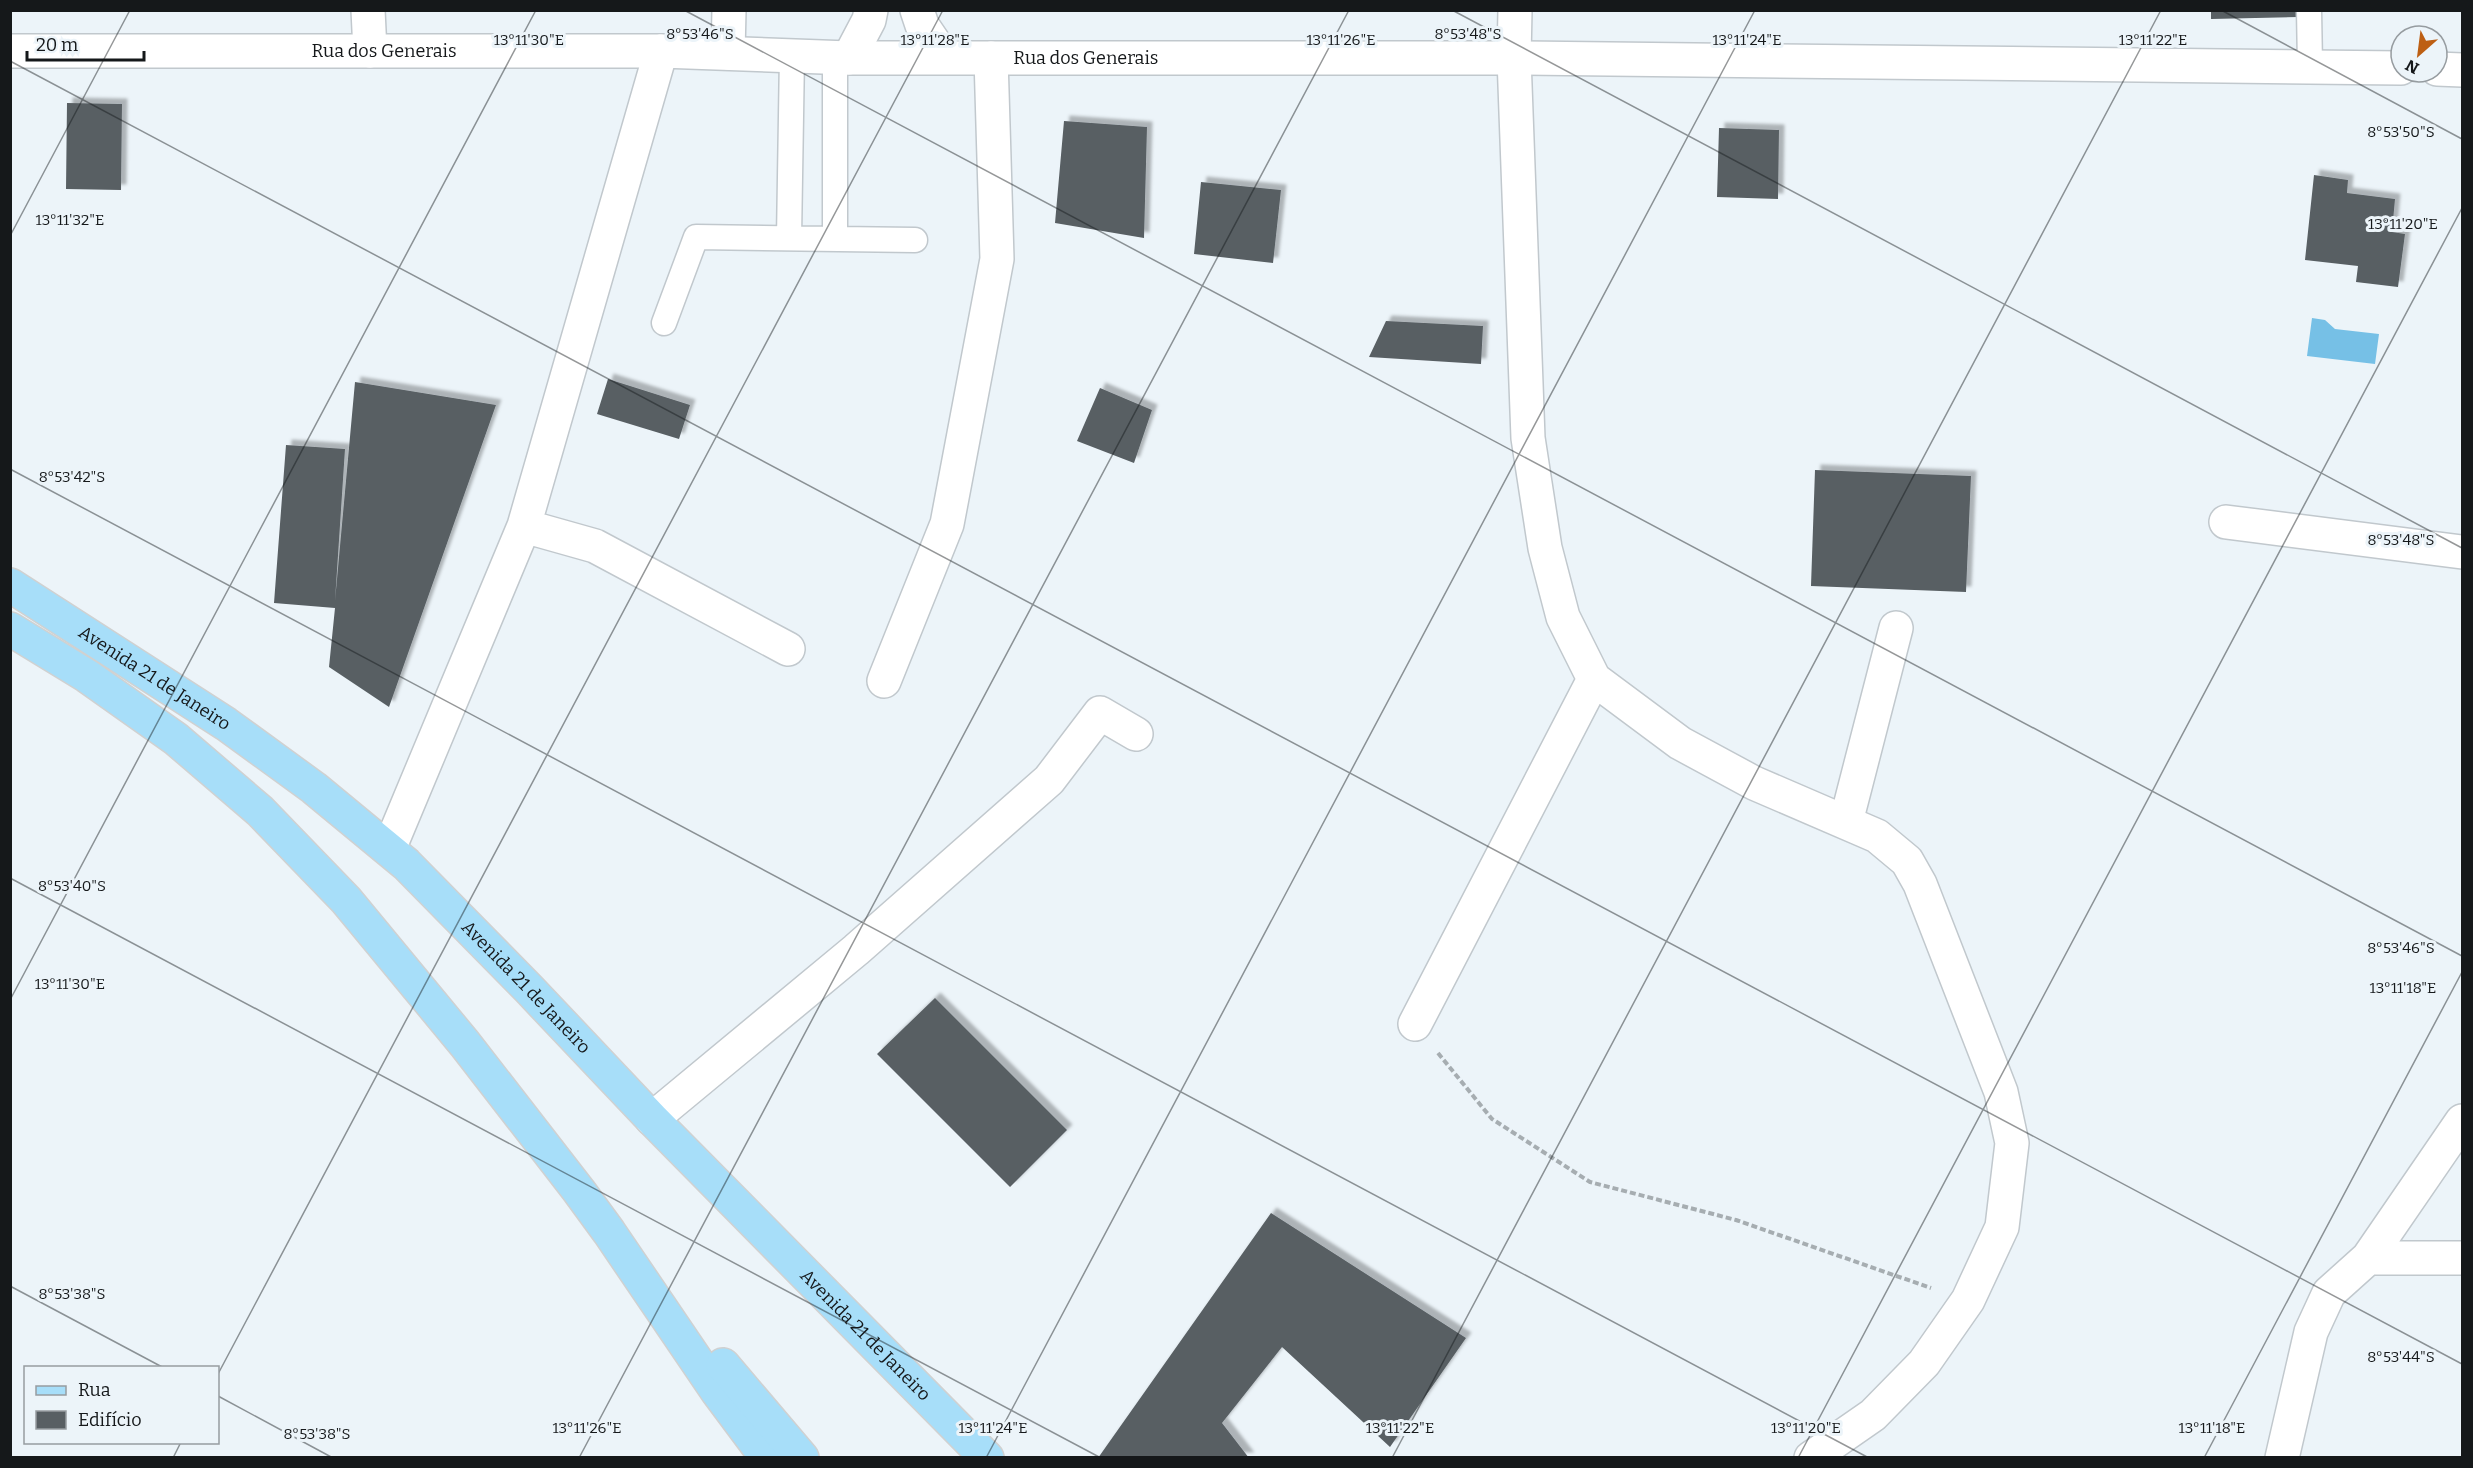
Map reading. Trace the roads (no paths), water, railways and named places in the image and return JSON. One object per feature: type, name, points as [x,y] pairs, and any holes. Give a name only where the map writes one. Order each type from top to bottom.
[{"type":"main road","name":"Avenida 21 de Janeiro","points":[[10,585],[226,724],[314,788],[389,849],[529,989],[652,1119],[987,1458]]},
{"type":"main road","name":"Avenida 21 de Janeiro","points":[[10,629],[87,676],[176,739],[261,811],[346,900],[451,1026],[609,1232],[717,1391],[767,1458]]},
{"type":"main road","points":[[689,1156],[957,1458]]},
{"type":"main road","points":[[609,1232],[802,1458]]},
{"type":"street","points":[[368,10],[370,51]]},
{"type":"street","points":[[728,53],[729,10]]},
{"type":"street","points":[[842,57],[869,20],[872,10]]},
{"type":"street","points":[[917,10],[922,25],[943,56]]},
{"type":"street","points":[[1515,10],[1514,58],[1528,438],[1545,548],[1563,617],[1594,680],[1680,743],[1754,783],[1877,836],[1907,861],[1920,884],[2001,1092],[2012,1143],[2002,1227],[1968,1300],[1924,1362],[1881,1407],[1811,1458]]},
{"type":"street","name":"Rua dos Generais","points":[[10,51],[661,51],[842,57],[1514,58],[2389,68]]},
{"type":"street","points":[[389,849],[524,526],[661,51]]},
{"type":"street","points":[[884,681],[947,524],[997,259],[990,58]]},
{"type":"street","points":[[2226,522],[2463,552]]},
{"type":"street","points":[[524,526],[595,546],[788,649]]},
{"type":"street","points":[[1846,822],[1896,628]]},
{"type":"street","points":[[1415,1024],[1594,680]]},
{"type":"street","points":[[652,1119],[856,950],[1041,788],[1100,713],[1136,734]]},
{"type":"street","points":[[2282,1458],[2312,1332],[2329,1293],[2368,1258],[2463,1121]]},
{"type":"street","points":[[2368,1258],[2463,1258]]},
{"type":"lane","points":[[2309,10],[2310,66]]},
{"type":"lane","points":[[789,238],[792,55]]},
{"type":"lane","points":[[835,239],[842,57]]},
{"type":"lane","points":[[664,323],[696,237],[915,240]]},
{"type":"water","points":[[2312,318],[2325,320],[2335,329],[2379,334],[2375,364],[2307,356]]}]
